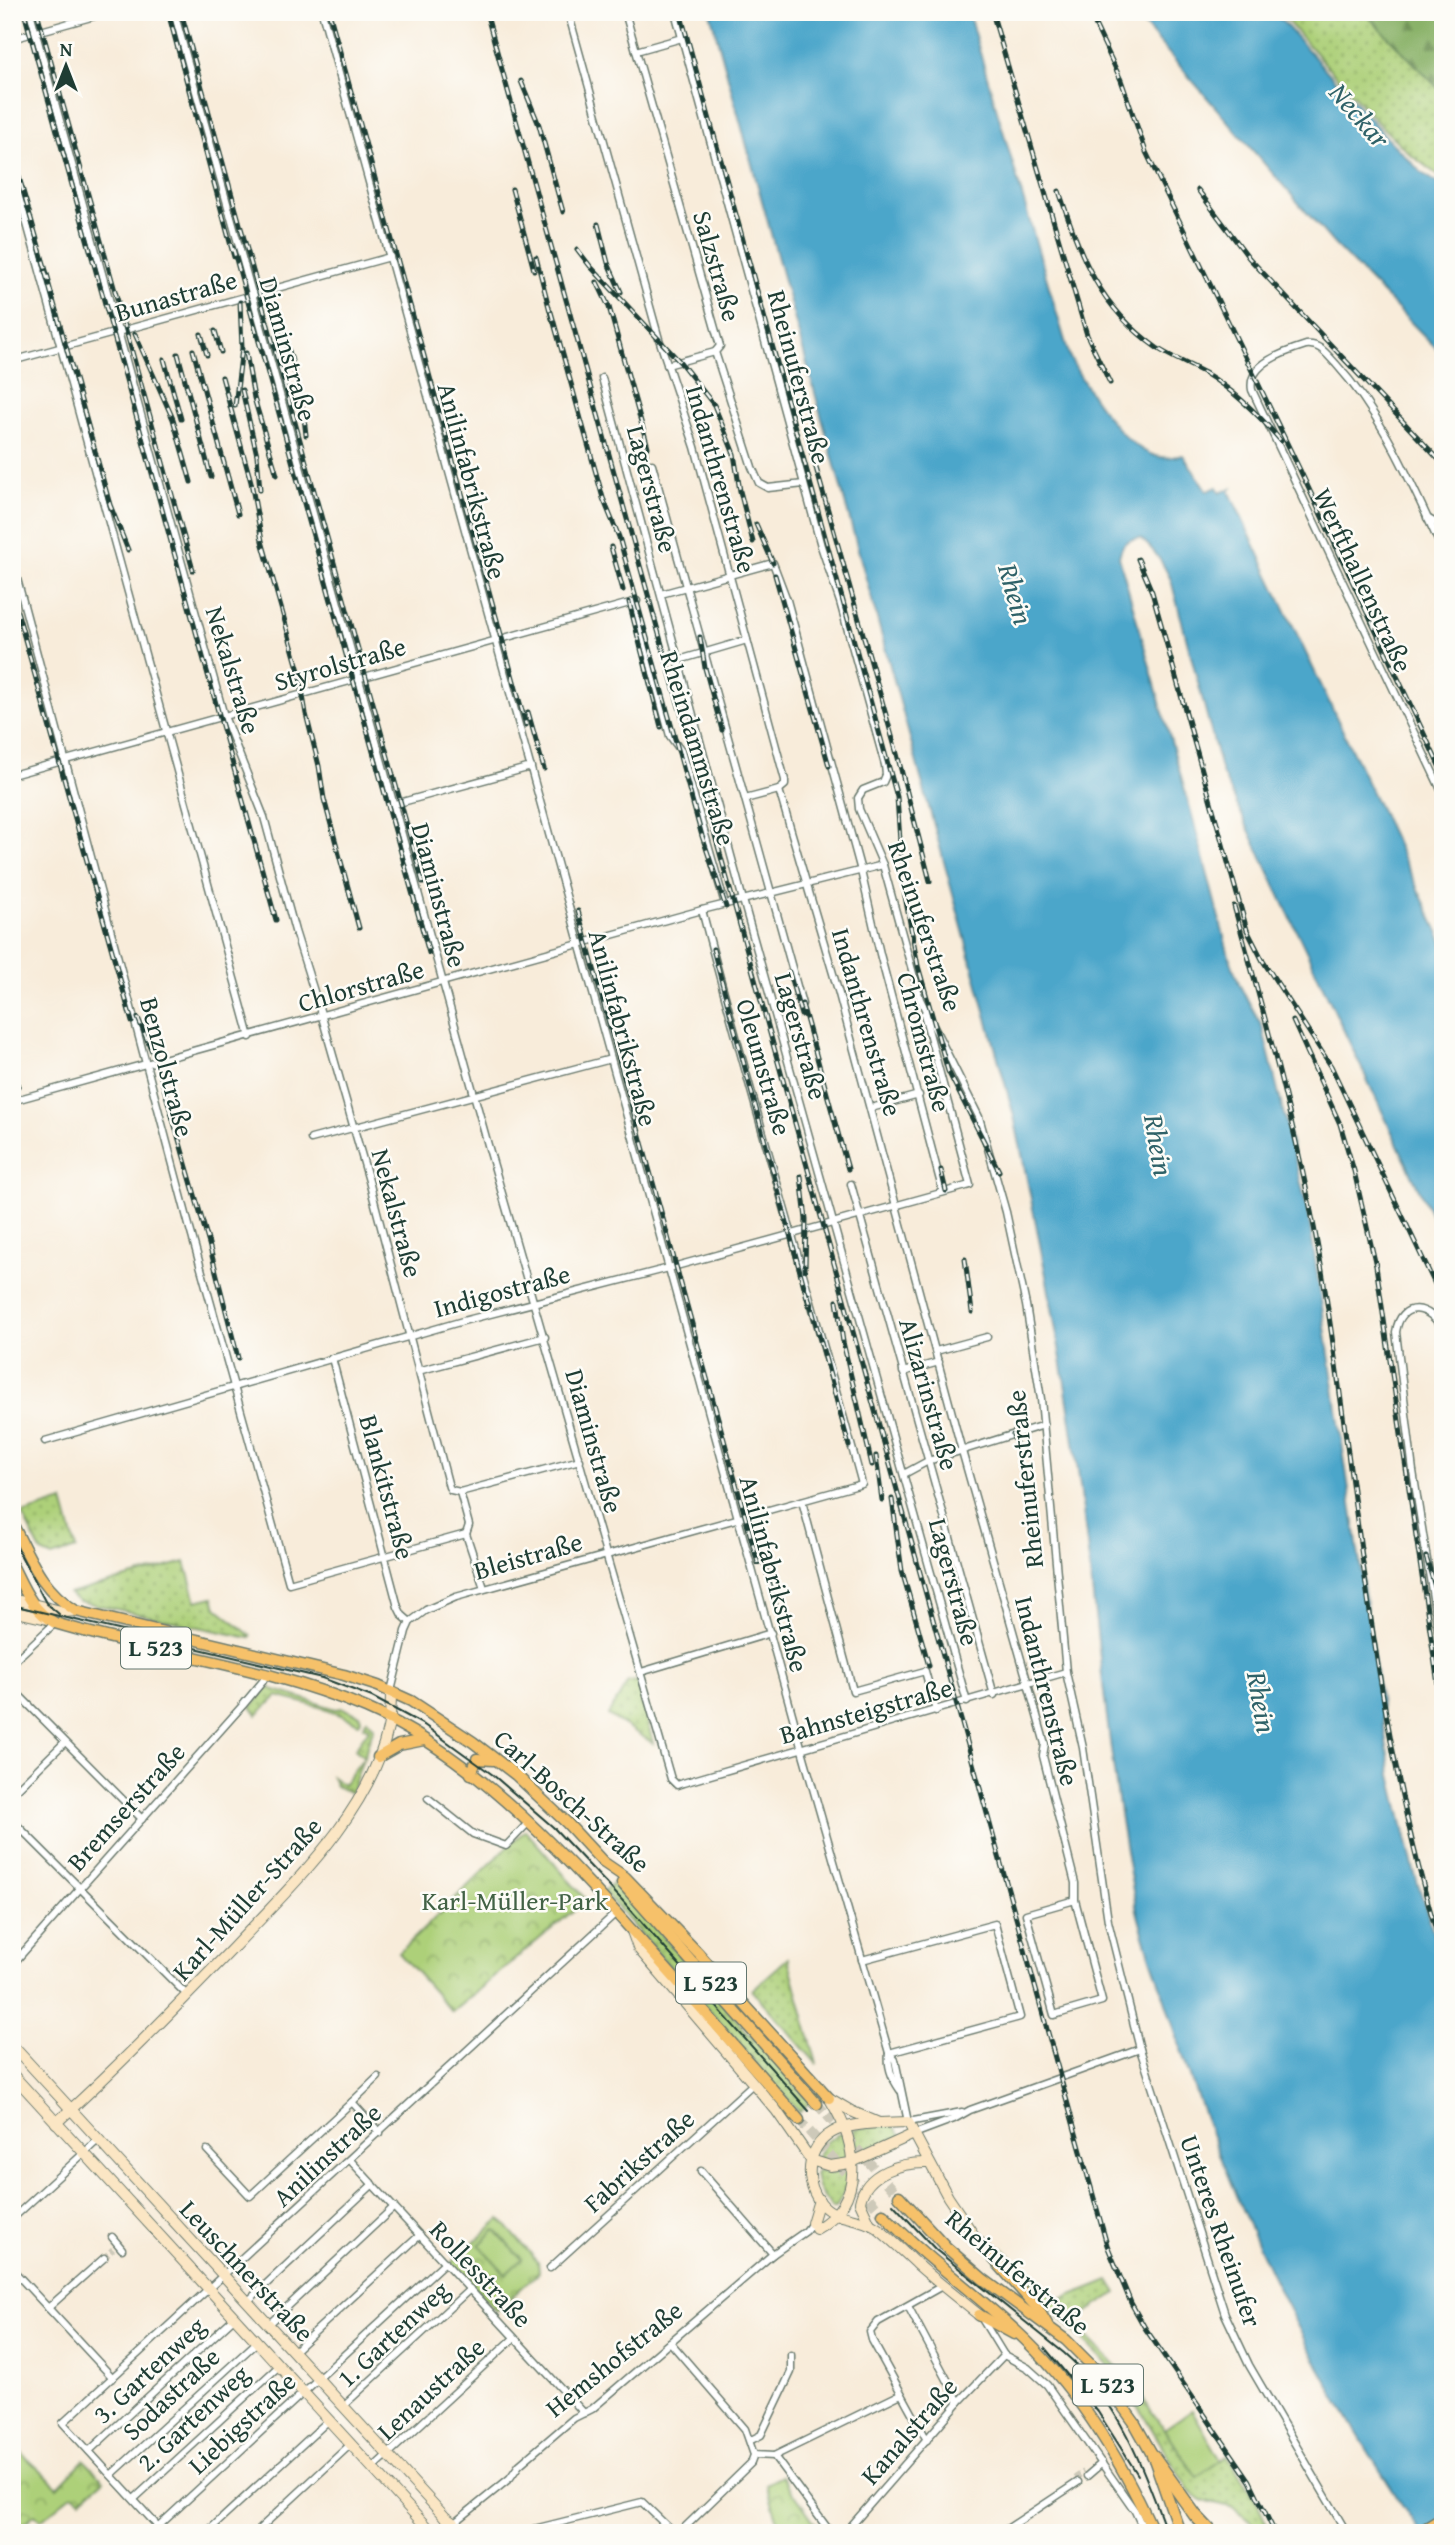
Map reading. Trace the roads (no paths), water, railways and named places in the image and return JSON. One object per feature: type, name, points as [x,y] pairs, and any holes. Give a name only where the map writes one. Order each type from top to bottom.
[{"type":"highway","points":[[1153,2456],[1195,2515],[1212,2533]]},
{"type":"highway","points":[[1420,2533],[1443,2519]]},
{"type":"main road","name":"L 523","points":[[12,1523],[45,1585],[59,1600],[76,1611]]},
{"type":"main road","points":[[12,1565],[33,1604],[51,1621]]},
{"type":"main road","name":"Carl-Bosch-Straße","points":[[76,1611],[332,1672],[391,1691],[411,1701],[499,1762],[567,1823],[603,1863],[625,1877],[829,2098]]},
{"type":"main road","name":"Carl-Bosch-Straße","points":[[51,1621],[266,1674],[336,1696],[390,1720],[424,1740],[471,1774],[528,1823],[632,1930]]},
{"type":"main road","points":[[378,1757],[399,1745],[424,1740]]},
{"type":"main road","points":[[471,1774],[474,1763],[479,1758],[499,1762]]},
{"type":"main road","name":"L 523","points":[[603,1863],[817,2104]]},
{"type":"main road","name":"L 523","points":[[632,1930],[799,2120]]},
{"type":"main road","name":"Rheinuferstraße","points":[[899,2196],[946,2247],[1048,2326],[1098,2372],[1153,2456],[1180,2533]]},
{"type":"main road","name":"Rheinuferstraße","points":[[883,2214],[929,2259],[1026,2340],[1062,2380],[1117,2456],[1154,2533]]},
{"type":"main road","points":[[976,2241],[1038,2309],[1048,2326]]},
{"type":"main road","points":[[979,2315],[1026,2340]]},
{"type":"street","name":"Nekalstraße","points":[[30,12],[224,716],[264,817],[295,932],[354,1128],[449,1486],[451,1490],[460,1492],[469,1525],[466,1534]]},
{"type":"street","points":[[12,39],[109,12]]},
{"type":"street","name":"Diaminstraße","points":[[174,12],[533,1303],[671,1780],[677,1785]]},
{"type":"street","name":"Anilinfabrikstraße","points":[[322,12],[802,1751],[889,2053],[895,2060],[908,2122]]},
{"type":"street","name":"Indanthrenstraße","points":[[568,12],[667,365],[695,447],[785,780],[785,785],[779,790],[808,883],[898,1204],[962,1451],[1045,1744],[1043,1756],[1075,1883],[1075,1900],[1102,2001],[1054,2015],[1026,1914],[1075,1900]]},
{"type":"street","name":"Salzstraße","points":[[625,12],[720,346],[715,352],[760,483],[768,488],[804,484]]},
{"type":"street","name":"Rheinuferstraße","points":[[675,12],[821,546],[840,602],[885,765],[886,775],[883,782],[863,790],[858,798],[859,809],[883,865],[920,999],[979,1117],[1006,1212],[1027,1305],[1044,1425],[1066,1672],[1083,1748],[1108,1921]]},
{"type":"street","points":[[636,51],[682,38]]},
{"type":"street","points":[[12,169],[250,1037]]},
{"type":"street","name":"Bunastraße","points":[[12,361],[390,257]]},
{"type":"street","name":"Werfthallenstraße","points":[[1427,518],[1370,406],[1319,347],[1306,345],[1258,367],[1251,382],[1252,390],[1443,794]]},
{"type":"street","points":[[667,365],[715,352]]},
{"type":"street","name":"Lagerstraße","points":[[602,378],[743,900],[967,1702]]},
{"type":"street","points":[[652,464],[802,1004]]},
{"type":"street","points":[[1427,518],[1443,527]]},
{"type":"street","points":[[1427,518],[1442,549]]},
{"type":"street","name":"Benzolstraße","points":[[12,560],[289,1583],[386,1556]]},
{"type":"street","name":"Chromstraße","points":[[730,576],[773,564],[783,590],[862,871],[880,954],[943,1192]]},
{"type":"street","points":[[662,594],[730,576]]},
{"type":"street","name":"Styrolstraße","points":[[12,775],[636,601]]},
{"type":"street","name":"Rheindammstraße","points":[[636,601],[670,736],[681,751],[725,904]]},
{"type":"street","points":[[679,660],[747,640]]},
{"type":"street","points":[[394,804],[531,767]]},
{"type":"street","points":[[745,799],[779,790]]},
{"type":"street","name":"Chlorstraße","points":[[14,1101],[725,904],[883,865]]},
{"type":"street","name":"Oleumstraße","points":[[702,911],[743,1069],[862,1484]]},
{"type":"street","name":"Indigostraße","points":[[45,1441],[411,1336],[970,1185],[920,999]]},
{"type":"street","points":[[311,1139],[611,1059]]},
{"type":"street","points":[[12,1090],[14,1101]]},
{"type":"street","points":[[871,1108],[919,1094]]},
{"type":"street","name":"Alizarinstraße","points":[[851,1184],[994,1695]]},
{"type":"street","points":[[1443,1330],[1432,1314],[1420,1309],[1406,1314],[1397,1324],[1396,1342],[1443,1661]]},
{"type":"street","points":[[418,1371],[545,1337]]},
{"type":"street","points":[[936,1351],[987,1337]]},
{"type":"street","name":"Blankitstraße","points":[[332,1358],[398,1607],[410,1622]]},
{"type":"street","points":[[903,1372],[939,1362]]},
{"type":"street","points":[[904,1474],[929,1461],[1044,1425]]},
{"type":"street","points":[[460,1492],[580,1460]]},
{"type":"street","name":"Bleistraße","points":[[410,1622],[440,1602],[484,1588],[862,1484]]},
{"type":"street","points":[[802,1501],[853,1691],[925,1671],[936,1711]]},
{"type":"street","points":[[386,1556],[466,1534],[484,1588]]},
{"type":"street","name":"Carl-Bosch-Straße","points":[[12,1599],[65,1612],[76,1611]]},
{"type":"street","name":"Carl-Bosch-Straße","points":[[12,1611],[51,1621]]},
{"type":"street","points":[[12,1663],[51,1621]]},
{"type":"street","name":"Karl-Müller-Straße","points":[[56,2123],[188,1996],[333,1838],[355,1804],[378,1757],[390,1720],[391,1691],[410,1622]]},
{"type":"street","points":[[641,1672],[771,1633]]},
{"type":"street","name":"Bahnsteigstraße","points":[[677,1785],[802,1751],[1066,1672]]},
{"type":"street","name":"Bremserstraße","points":[[12,1965],[243,1705],[266,1674]]},
{"type":"street","points":[[12,1688],[142,1819]]},
{"type":"street","points":[[12,1794],[65,1742]]},
{"type":"street","points":[[428,1798],[473,1834],[506,1846],[528,1823]]},
{"type":"street","points":[[12,1820],[188,1996]]},
{"type":"street","name":"Anilinstraße","points":[[89,2451],[64,2423],[616,1913]]},
{"type":"street","name":"Unteres Rheinufer","points":[[1108,1921],[1140,2049],[1225,2314],[1249,2365],[1347,2533]]},
{"type":"street","points":[[862,1960],[995,1924],[1020,2017],[889,2053]]},
{"type":"street","name":"L 523","points":[[632,1930],[638,1948],[754,2083],[811,2160]]},
{"type":"street","name":"Leuschnerstraße","points":[[12,2045],[387,2455],[452,2524],[467,2533]]},
{"type":"street","points":[[908,2122],[962,2112],[1140,2049]]},
{"type":"street","name":"Leuschnerstraße","points":[[12,2074],[432,2533]]},
{"type":"street","points":[[207,2150],[250,2196],[378,2077]]},
{"type":"street","name":"Fabrikstraße","points":[[550,2268],[754,2083]]},
{"type":"street","points":[[811,2228],[832,2218],[850,2186],[853,2162],[846,2127],[829,2098]]},
{"type":"street","name":"L 523","points":[[829,2098],[879,2123]]},
{"type":"street","points":[[352,2102],[380,2133]]},
{"type":"street","points":[[811,2160],[830,2166],[853,2162],[954,2119],[962,2112]]},
{"type":"street","name":"Rheinuferstraße","points":[[908,2122],[929,2163],[976,2241]]},
{"type":"street","name":"L 523","points":[[908,2122],[879,2123],[837,2130],[822,2141],[811,2160],[808,2173],[819,2200],[832,2218],[870,2224],[979,2315]]},
{"type":"street","points":[[12,2219],[98,2140]]},
{"type":"street","name":"Rollesstraße","points":[[350,2160],[584,2413]]},
{"type":"street","points":[[870,2224],[860,2202],[871,2183],[887,2170],[902,2164],[929,2163]]},
{"type":"street","points":[[701,2171],[773,2254]]},
{"type":"street","points":[[247,2302],[373,2184]]},
{"type":"street","points":[[811,2228],[819,2200]]},
{"type":"street","points":[[268,2325],[394,2207]]},
{"type":"street","name":"Hemshofstraße","points":[[442,2533],[510,2478],[519,2465],[574,2418],[584,2413],[773,2254],[811,2228]]},
{"type":"street","points":[[293,2352],[419,2235]]},
{"type":"street","points":[[112,2237],[118,2247]]},
{"type":"street","points":[[48,2308],[104,2258]]},
{"type":"street","name":"Liebigstraße","points":[[151,2533],[445,2262]]},
{"type":"street","points":[[12,2269],[113,2378]]},
{"type":"street","points":[[927,2440],[870,2332],[877,2322],[942,2286]]},
{"type":"street","name":"1. Gartenweg","points":[[342,2406],[470,2290]]},
{"type":"street","points":[[908,2306],[959,2402]]},
{"type":"street","points":[[979,2315],[1004,2355],[1038,2375],[1047,2385],[1135,2511],[1145,2533]]},
{"type":"street","name":"3. Gartenweg","points":[[89,2451],[235,2317]]},
{"type":"street","name":"Lenaustraße","points":[[373,2468],[514,2338]]},
{"type":"street","name":"Sodastraße","points":[[111,2475],[257,2342]]},
{"type":"street","points":[[518,2533],[642,2502],[677,2533],[751,2463],[754,2455],[745,2429],[670,2342]]},
{"type":"street","points":[[751,2440],[761,2435],[791,2372],[792,2355]]},
{"type":"street","name":"Kanalstraße","points":[[845,2533],[959,2402],[1004,2355]]},
{"type":"street","name":"2. Gartenweg","points":[[134,2499],[279,2366]]},
{"type":"street","points":[[754,2455],[774,2456],[901,2394]]},
{"type":"street","name":"1. Gartenweg","points":[[206,2533],[329,2420]]},
{"type":"street","points":[[256,2533],[351,2444]]},
{"type":"street","points":[[89,2451],[164,2533]]},
{"type":"street","points":[[774,2456],[831,2533]]},
{"type":"street","points":[[1087,2473],[1102,2463]]},
{"type":"street","points":[[1001,2533],[1075,2482]]},
{"type":"water","name":"Rhein","points":[[710,12],[968,12],[1070,358],[1095,400],[1130,441],[1156,456],[1166,458],[1183,455],[1207,491],[1217,487],[1220,493],[1231,488],[1229,491],[1443,942],[1443,1240],[1222,773],[1171,580],[1158,557],[1140,538],[1126,543],[1119,557],[1229,956],[1240,986],[1262,1026],[1308,1212],[1391,1775],[1414,1871],[1443,1964],[1443,2533],[1421,2533],[1343,2409],[1275,2280],[1216,2147],[1142,1928],[1117,1796],[1066,1387],[1014,1116]]},
{"type":"water","name":"Neckar","points":[[1133,12],[1274,12],[1387,138],[1421,172],[1443,187],[1443,355],[1334,244]]},
{"type":"tunnel","points":[[817,2104],[899,2196]]},
{"type":"tunnel","points":[[799,2120],[883,2214]]},
{"type":"tunnel","points":[[104,2258],[113,2249]]},
{"type":"tunnel","points":[[1075,2478],[1084,2472]]},
{"type":"tram line","points":[[12,1539],[46,1603],[59,1614]]},
{"type":"tram line","points":[[12,1605],[322,1678],[372,1697],[424,1725],[493,1775],[553,1827],[622,1900],[809,2111]]},
{"type":"tram line","points":[[893,2204],[936,2250],[1064,2353],[1100,2392],[1138,2459],[1167,2533]]},
{"type":"tram line","points":[[1045,2348],[1098,2412],[1138,2475]]},
{"type":"railway","points":[[24,12],[276,920]]},
{"type":"railway","points":[[37,12],[193,570]]},
{"type":"railway","points":[[168,12],[234,257]]},
{"type":"railway","points":[[181,12],[423,883]]},
{"type":"railway","points":[[329,12],[526,725]]},
{"type":"railway","points":[[486,12],[1107,2245],[1131,2303],[1145,2328],[1250,2481],[1275,2533]]},
{"type":"railway","points":[[680,12],[897,797],[903,885],[918,966],[948,1071],[999,1171]]},
{"type":"railway","points":[[992,12],[1087,335],[1110,383]]},
{"type":"railway","points":[[1089,12],[1121,80],[1146,152],[1443,774]]},
{"type":"railway","points":[[521,81],[539,125],[563,212]]},
{"type":"railway","points":[[12,132],[17,149]]},
{"type":"railway","points":[[12,153],[49,281]]},
{"type":"railway","points":[[512,189],[534,270]]},
{"type":"railway","points":[[1198,190],[1249,258],[1443,464]]},
{"type":"railway","points":[[1059,191],[1084,259],[1120,315],[1157,348],[1226,387],[1281,441]]},
{"type":"railway","points":[[598,224],[608,263],[621,292]]},
{"type":"railway","points":[[233,248],[429,953]]},
{"type":"railway","points":[[577,249],[680,362],[714,405],[734,454],[753,542]]},
{"type":"railway","points":[[536,257],[552,319]]},
{"type":"railway","points":[[45,271],[110,505],[128,550]]},
{"type":"railway","points":[[597,282],[609,307],[648,447]]},
{"type":"railway","points":[[267,294],[292,363],[306,435]]},
{"type":"railway","points":[[235,406],[242,348],[240,302]]},
{"type":"railway","points":[[551,312],[603,498],[619,537],[702,836],[726,907]]},
{"type":"railway","points":[[215,331],[221,352]]},
{"type":"railway","points":[[135,334],[173,419],[191,482]]},
{"type":"railway","points":[[201,334],[207,355]]},
{"type":"railway","points":[[193,350],[238,514]]},
{"type":"railway","points":[[246,353],[254,398],[277,475]]},
{"type":"railway","points":[[178,354],[211,477]]},
{"type":"railway","points":[[164,359],[181,419]]},
{"type":"railway","points":[[222,377],[251,482],[262,541],[299,671],[324,799],[359,928]]},
{"type":"railway","points":[[242,390],[257,455],[260,490]]},
{"type":"railway","points":[[807,436],[930,881]]},
{"type":"railway","points":[[644,438],[648,468],[666,534]]},
{"type":"railway","points":[[756,524],[773,563]]},
{"type":"railway","points":[[611,547],[623,590]]},
{"type":"railway","points":[[1138,559],[1152,592],[1247,930],[1263,961],[1331,1066],[1443,1301]]},
{"type":"railway","points":[[775,575],[829,766]]},
{"type":"railway","points":[[12,593],[132,1022]]},
{"type":"railway","points":[[629,602],[661,727]]},
{"type":"railway","points":[[700,637],[705,668],[722,730]]},
{"type":"railway","points":[[528,712],[544,769]]},
{"type":"railway","points":[[1234,906],[1283,1087],[1314,1225],[1384,1700],[1419,1870],[1443,1953]]},
{"type":"railway","points":[[578,911],[758,1563]]},
{"type":"railway","points":[[713,949],[809,1305]]},
{"type":"railway","points":[[789,972],[801,1015]]},
{"type":"railway","points":[[802,1004],[848,1169]]},
{"type":"railway","points":[[138,1018],[157,1063],[209,1244],[238,1358]]},
{"type":"railway","points":[[1293,1021],[1340,1124],[1376,1266],[1443,1718]]},
{"type":"railway","points":[[12,1064],[18,1086]]},
{"type":"railway","points":[[941,1170],[946,1191]]},
{"type":"railway","points":[[801,1176],[806,1219],[805,1270]]},
{"type":"railway","points":[[965,1259],[972,1312]]},
{"type":"railway","points":[[808,1295],[849,1446]]},
{"type":"railway","points":[[837,1301],[843,1342],[872,1465]]},
{"type":"railway","points":[[1013,1435],[1017,1446]]},
{"type":"railway","points":[[876,1456],[882,1500]]},
{"type":"railway","points":[[892,1499],[902,1571],[929,1666]]},
{"type":"railway","points":[[761,1552],[778,1613]]},
{"type":"railway","points":[[1426,1557],[1443,1613]]},
{"type":"railway","points":[[1436,1708],[1443,1750]]},
{"type":"park label","name":"Karl-Müller-Park","points":[[515,1901]]}]
